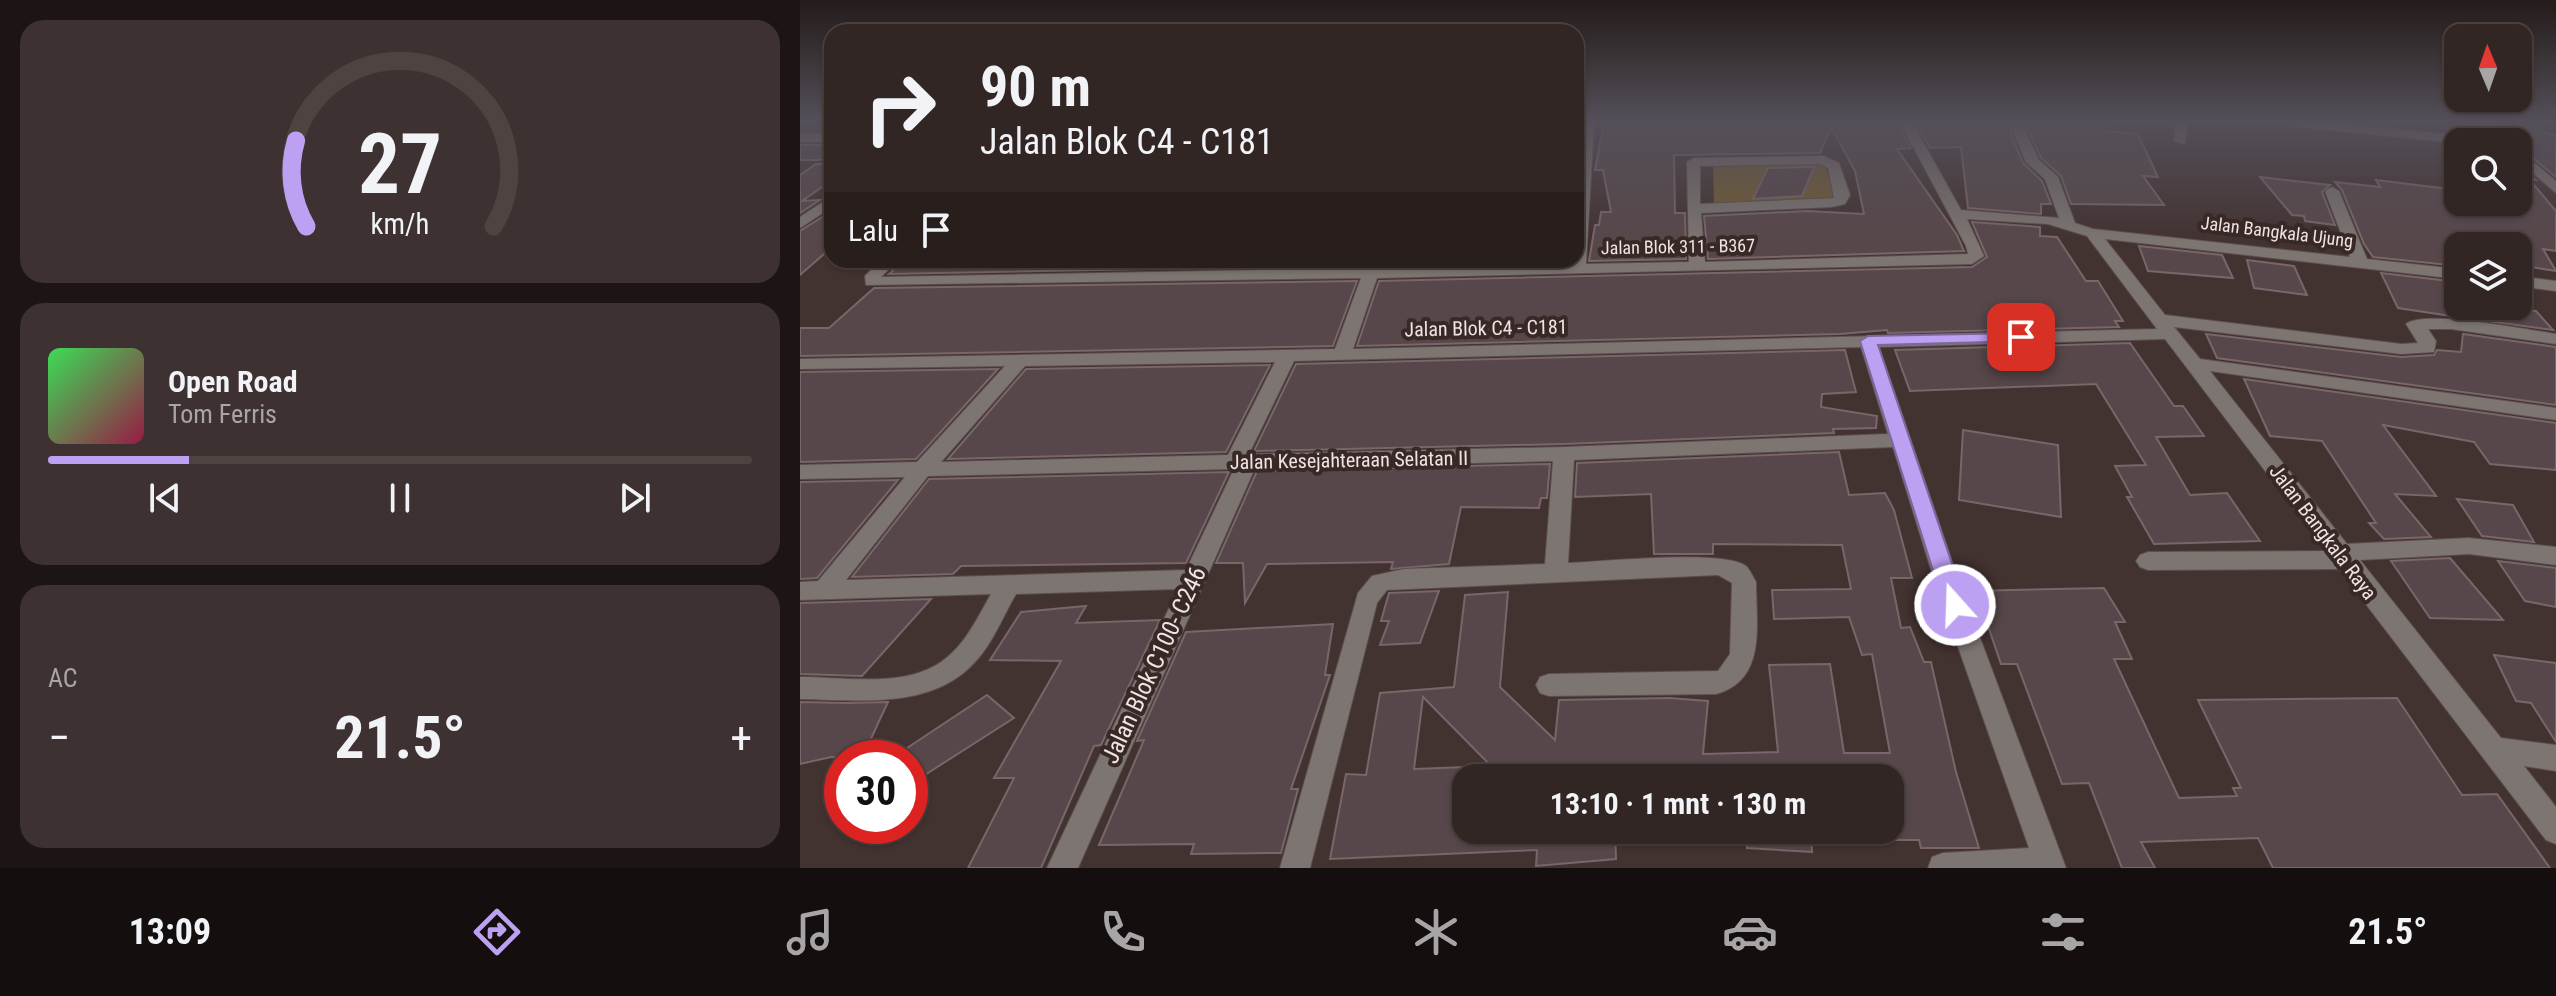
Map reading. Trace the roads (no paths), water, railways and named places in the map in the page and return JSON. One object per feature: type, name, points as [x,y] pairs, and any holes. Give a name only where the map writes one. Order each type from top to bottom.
[{"type":"street","points":[[1693,163],[1690,171],[1696,209],[1697,266]]},
{"type":"street","points":[[1696,209],[1831,203],[1844,198],[1834,166],[1827,163]]},
{"type":"street","points":[[1928,163],[1957,214],[2068,223],[2092,233]]},
{"type":"street","points":[[2034,163],[2051,177],[2068,223]]},
{"type":"street","points":[[2532,167],[2556,189]]},
{"type":"street","points":[[2332,191],[2360,262]]},
{"type":"street","points":[[800,224],[824,206]]},
{"type":"street","name":"Jalan Blok 311 - B367","points":[[1584,268],[1972,259],[1976,256],[1974,246],[1957,214]]},
{"type":"street","name":"Jalan Bangkala Ujung","points":[[2092,233],[2444,272]]},
{"type":"street","name":"Jalan Bangkala Raya","points":[[2092,233],[2556,830]]},
{"type":"street","name":"Jalan Blok 311 - B367","points":[[882,268],[873,276],[872,282],[1343,268]]},
{"type":"street","points":[[991,280],[1002,268]]},
{"type":"street","points":[[1342,354],[1372,268]]},
{"type":"street","points":[[2532,283],[2556,286]]},
{"type":"street","name":"Jalan Blok C4 - C181","points":[[800,364],[1287,356],[1868,341],[2168,327],[2401,349],[2428,348],[2427,341],[2415,324],[2427,323],[2556,339]]},
{"type":"street","points":[[1868,341],[1899,440],[2050,865],[1943,868]]},
{"type":"street","name":"Jalan Blok C100- C246","points":[[1062,868],[1194,579],[1287,356]]},
{"type":"street","points":[[812,591],[1021,359]]},
{"type":"street","points":[[2196,364],[2556,414]]},
{"type":"street","name":"Jalan Kesejahteraan Selatan II","points":[[800,472],[1564,454],[1899,440]]},
{"type":"street","points":[[1556,571],[1564,454]]},
{"type":"street","points":[[2148,561],[2341,556],[2469,546],[2556,556]]},
{"type":"street","points":[[1295,868],[1366,600],[1372,589],[1388,580],[1556,571],[1730,568],[1744,582],[1743,656],[1727,680],[1716,683],[1549,685]]},
{"type":"street","points":[[812,591],[1194,579]]},
{"type":"street","points":[[800,688],[908,686],[936,678],[968,654],[1009,584]]},
{"type":"street","points":[[2493,749],[2556,758]]}]
